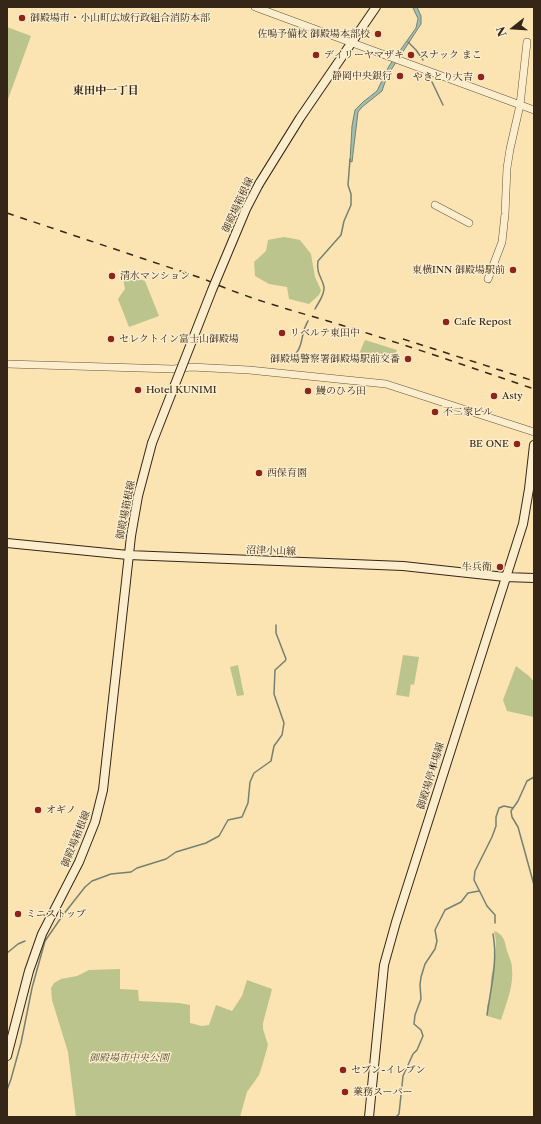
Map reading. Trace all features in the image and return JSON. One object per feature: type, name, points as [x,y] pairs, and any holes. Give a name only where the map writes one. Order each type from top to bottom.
[{"type":"main road","name":"御殿場箱根線","points":[[7,1056],[29,971],[42,934],[79,862],[95,822],[103,790],[128,555],[138,496],[152,443],[212,290],[246,209],[259,184],[300,118],[376,7]]},
{"type":"main road","name":"御殿場停車場線","points":[[369,1117],[380,998],[384,965],[389,944],[523,524],[534,445]]},
{"type":"main road","name":"沼津小山線","points":[[7,543],[128,555],[403,566],[506,577],[534,578]]},
{"type":"street","points":[[255,7],[534,110]]},
{"type":"street","points":[[488,279],[502,242],[507,168],[520,105],[528,42]]},
{"type":"street","points":[[435,205],[469,223]]},
{"type":"street","points":[[7,364],[173,369],[206,367],[286,373],[386,384],[534,432]]},
{"type":"green space","points":[[7,27],[31,36],[7,102]]},
{"type":"green space","points":[[284,237],[300,240],[311,254],[315,277],[321,290],[319,295],[309,304],[289,299],[287,287],[269,284],[255,276],[254,262],[266,251],[268,240]]},
{"type":"green space","points":[[122,273],[145,281],[159,316],[129,327],[118,299],[125,289]]},
{"type":"green space","points":[[365,340],[397,350],[394,357],[383,354],[381,361],[359,354]]},
{"type":"green space","points":[[403,655],[419,657],[414,685],[411,684],[409,697],[396,695]]},
{"type":"green space","points":[[238,665],[244,695],[237,696],[230,667]]},
{"type":"green space","points":[[516,666],[534,682],[534,717],[507,711],[503,700]]},
{"type":"green space","points":[[494,931],[500,934],[504,939],[512,966],[511,988],[501,1020],[487,1016],[487,1006],[490,998],[491,978],[495,957],[496,941]]},
{"type":"green space","name":"御殿場市中央公園","points":[[120,969],[120,989],[138,990],[139,1001],[190,1005],[190,1023],[202,1026],[209,1025],[216,1005],[232,1011],[242,996],[247,980],[272,989],[263,1023],[263,1029],[268,1045],[259,1075],[247,1092],[240,1117],[76,1117],[68,1052],[52,1000],[51,988],[54,983],[61,979],[77,976],[89,970]]},
{"type":"shaded area","points":[[413,7],[417,7],[421,16],[421,24],[387,76],[382,91],[358,112],[352,162],[350,161],[352,126],[355,110],[377,91],[389,66],[416,28],[418,19]]},
{"type":"waterway","points":[[408,42],[423,60]]},
{"type":"waterway","points":[[432,82],[443,105]]},
{"type":"waterway","points":[[315,309],[324,290],[318,269],[318,261],[341,235],[344,221],[351,205],[351,194],[348,185],[350,159]]},
{"type":"waterway","points":[[287,362],[293,357],[300,347],[303,332],[308,321]]},
{"type":"waterway","points":[[7,1090],[21,1043],[32,988],[45,941],[85,887],[92,881],[111,874],[131,872],[137,868],[166,859],[176,852],[206,843],[219,836],[228,820],[242,817],[248,803],[250,782],[254,773],[271,761],[274,746],[282,735],[284,723],[274,694],[275,670],[286,659],[276,633],[276,625]]},
{"type":"waterway","points":[[534,777],[527,781],[518,801],[511,811],[512,817],[518,827],[534,885]]},
{"type":"waterway","points":[[495,923],[495,915],[487,906],[474,880],[475,871],[492,837],[496,826],[496,817],[499,808],[504,806],[513,808]]},
{"type":"waterway","points":[[396,1117],[399,1114],[403,1076],[423,1036],[421,1030],[414,1024],[415,1015],[421,999],[421,977],[425,964],[435,949],[437,941],[435,930],[445,910],[461,902],[468,893],[479,891]]},
{"type":"waterway","points":[[487,1015],[495,954],[493,934]]},
{"type":"waterway","points":[[7,953],[18,944],[25,941]]},
{"type":"railway","points":[[7,213],[204,279],[255,299],[390,340],[534,389]]},
{"type":"railway","points":[[403,339],[534,381]]},
{"type":"place","name":"御殿場市・小山町広域行政組合消防本部","points":[[22,18]]},
{"type":"place","name":"佐鳴予備校 御殿場本部校","points":[[378,34]]},
{"type":"place","name":"デイリーヤマザキ","points":[[316,55]]},
{"type":"place","name":"スナック まこ","points":[[411,55]]},
{"type":"place","name":"静岡中央銀行","points":[[400,76]]},
{"type":"place","name":"やきとり大吉","points":[[481,77]]},
{"type":"place","name":"東横INN 御殿場駅前","points":[[513,270]]},
{"type":"place","name":"清水マンション","points":[[112,276]]},
{"type":"place","name":"Cafe Repost","points":[[446,322]]},
{"type":"place","name":"リベルテ東田中","points":[[282,333]]},
{"type":"place","name":"セレクトイン富士山御殿場","points":[[111,339]]},
{"type":"place","name":"御殿場警察署御殿場駅前交番","points":[[408,359]]},
{"type":"place","name":"Hotel KUNIMI","points":[[138,390]]},
{"type":"place","name":"鰻のひろ田","points":[[308,391]]},
{"type":"place","name":"Asty","points":[[494,396]]},
{"type":"place","name":"不二家ビル","points":[[435,412]]},
{"type":"place","name":"BE ONE","points":[[517,444]]},
{"type":"place","name":"西保育園","points":[[259,473]]},
{"type":"place","name":"牛兵衛","points":[[500,567]]},
{"type":"place","name":"オギノ","points":[[38,810]]},
{"type":"place","name":"ミニストップ","points":[[18,914]]},
{"type":"place","name":"セブン-イレブン","points":[[343,1070]]},
{"type":"place","name":"業務スーパー","points":[[345,1092]]},
{"type":"district","name":"東田中一丁目","points":[[106,91]]}]
